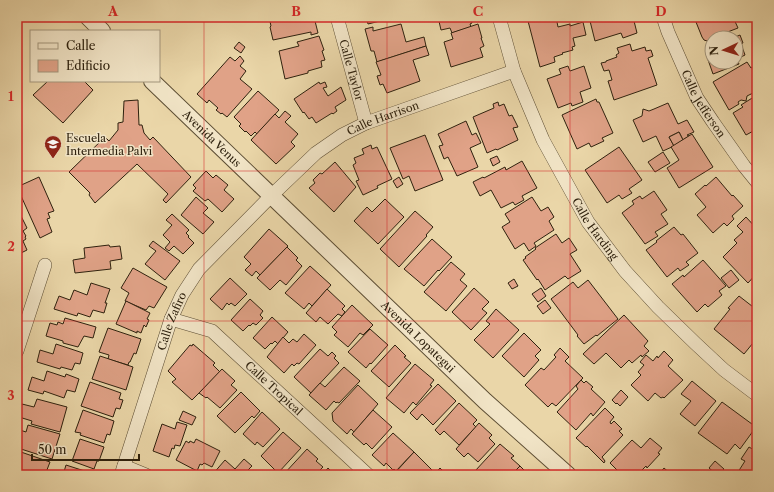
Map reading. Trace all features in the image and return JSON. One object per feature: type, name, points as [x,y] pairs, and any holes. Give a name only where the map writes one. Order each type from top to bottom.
[{"type":"street","points":[[88,17],[101,30]]},
{"type":"street","name":"Calle Taylor","points":[[337,17],[366,122]]},
{"type":"street","name":"Calle Harding","points":[[499,17],[514,72],[543,140],[588,222],[625,271],[658,307],[724,370],[757,395]]},
{"type":"street","name":"Calle Jefferson","points":[[663,17],[697,98],[731,149],[757,182]]},
{"type":"street","name":"Calle Harrison","points":[[271,196],[316,153],[342,135],[366,122],[514,72]]},
{"type":"street","name":"Avenida Venus","points":[[153,82],[271,196]]},
{"type":"street","name":"Calle Zafiro","points":[[122,470],[171,319],[182,295],[199,269],[271,196]]},
{"type":"street","name":"Avenida Lopategui","points":[[271,196],[485,401],[568,475]]},
{"type":"street","points":[[17,351],[45,265]]},
{"type":"street","name":"Calle Tropical","points":[[171,319],[212,331],[368,475]]},
{"type":"street","points":[[122,470],[146,475]]},
{"type":"building","points":[[269,17],[314,17],[318,33],[311,35],[311,32],[273,40]]},
{"type":"building","points":[[366,17],[396,17],[368,24]]},
{"type":"building","points":[[438,17],[471,17],[472,23],[470,24],[471,27],[452,33],[450,28],[441,30]]},
{"type":"building","points":[[542,17],[556,17],[558,27],[570,24],[570,26],[583,22],[586,35],[573,38],[575,46],[572,47],[573,50],[554,57],[555,62],[540,67],[528,21]]},
{"type":"building","points":[[589,17],[633,17],[637,33],[623,38],[621,33],[595,41]]},
{"type":"building","points":[[694,17],[733,17],[738,28],[733,30],[704,30],[704,40]]},
{"type":"building","points":[[401,24],[406,42],[424,37],[426,46],[377,62],[374,51],[371,51],[365,29],[373,27],[373,31]]},
{"type":"building","points":[[478,24],[484,46],[480,48],[483,57],[451,67],[444,42],[453,39],[451,33]]},
{"type":"building","points":[[319,36],[324,50],[322,51],[325,60],[321,61],[322,67],[308,71],[308,73],[285,79],[279,51],[299,46],[297,42]]},
{"type":"building","points":[[239,42],[245,47],[241,53],[234,48]]},
{"type":"building","points":[[630,44],[632,51],[645,47],[646,51],[651,50],[653,56],[648,58],[657,85],[614,100],[608,81],[612,80],[609,70],[604,71],[601,63],[617,57],[616,55],[619,53],[617,48]]},
{"type":"building","points":[[426,46],[429,55],[413,60],[420,81],[387,93],[383,84],[380,85],[377,76],[381,75],[376,62]]},
{"type":"building","points":[[240,56],[244,61],[240,66],[246,71],[240,79],[252,89],[227,117],[216,110],[218,108],[209,100],[207,103],[197,94],[230,57],[235,61]]},
{"type":"building","points":[[747,62],[751,68],[757,65],[757,91],[747,96],[746,101],[741,100],[738,102],[739,104],[729,110],[713,82],[733,70],[744,70],[744,64]]},
{"type":"building","points":[[568,66],[570,71],[584,66],[591,88],[580,92],[583,102],[572,106],[571,103],[558,108],[547,79],[561,74],[559,69]]},
{"type":"building","points":[[712,70],[723,70],[713,74]]},
{"type":"building","points":[[47,82],[85,82],[93,90],[63,123],[33,95]]},
{"type":"building","points":[[319,82],[320,84],[325,82],[327,87],[323,88],[328,96],[341,87],[346,100],[335,107],[337,111],[316,123],[312,117],[309,119],[304,112],[303,113],[294,99]]},
{"type":"building","points":[[258,91],[279,110],[257,134],[255,132],[251,136],[239,126],[241,124],[234,117]]},
{"type":"building","points":[[757,95],[757,129],[746,135],[733,113],[743,107],[741,105]]},
{"type":"building","points":[[596,99],[597,102],[599,102],[613,133],[602,138],[604,141],[591,147],[589,143],[577,149],[562,115]]},
{"type":"building","points":[[138,100],[139,125],[142,125],[144,133],[150,140],[153,137],[191,177],[166,203],[163,200],[168,194],[137,164],[95,203],[89,195],[90,193],[69,172],[105,137],[109,141],[118,130],[118,123],[123,122],[124,101]]},
{"type":"building","points":[[498,102],[499,106],[504,104],[509,116],[512,115],[518,127],[513,128],[518,140],[487,153],[473,117],[494,108],[493,104]]},
{"type":"building","points":[[668,103],[678,124],[687,120],[694,132],[687,135],[689,136],[683,140],[679,132],[669,137],[674,146],[663,151],[656,136],[643,142],[633,120],[642,116],[643,109],[649,111]]},
{"type":"building","points":[[285,111],[291,116],[285,122],[298,134],[291,142],[295,146],[276,164],[251,140],[275,114],[279,118]]},
{"type":"building","points":[[466,121],[472,135],[476,133],[481,143],[470,148],[478,167],[457,176],[448,157],[444,159],[439,146],[443,145],[438,134]]},
{"type":"building","points":[[679,132],[683,140],[674,146],[669,137]]},
{"type":"building","points":[[692,134],[713,167],[679,188],[667,168],[679,160],[671,147]]},
{"type":"building","points":[[425,135],[443,180],[415,191],[409,176],[403,179],[390,148]]},
{"type":"building","points":[[371,145],[372,149],[377,147],[392,179],[363,195],[356,181],[359,180],[353,165],[356,163],[354,158],[364,154],[362,149]]},
{"type":"building","points":[[619,147],[642,180],[629,189],[632,193],[622,199],[619,195],[607,203],[585,170]]},
{"type":"building","points":[[663,152],[670,163],[655,172],[648,162]]},
{"type":"building","points":[[497,156],[500,162],[493,166],[490,159]]},
{"type":"building","points":[[522,161],[537,188],[522,196],[524,200],[515,205],[513,202],[501,208],[491,190],[480,196],[473,182],[505,167],[506,170]]},
{"type":"building","points":[[335,162],[356,187],[334,212],[309,188],[315,183],[313,180],[320,173],[322,174]]},
{"type":"building","points":[[206,171],[213,178],[216,175],[228,185],[224,190],[234,199],[222,212],[208,199],[205,201],[193,191],[196,188],[193,185]]},
{"type":"building","points":[[39,177],[54,211],[48,213],[50,218],[47,219],[52,232],[40,238],[17,187]]},
{"type":"building","points":[[399,177],[403,184],[397,188],[393,181]]},
{"type":"building","points":[[716,177],[732,196],[733,195],[743,206],[732,216],[734,219],[727,226],[724,223],[713,233],[697,215],[706,207],[695,194]]},
{"type":"building","points":[[654,191],[667,210],[661,214],[668,224],[655,232],[658,236],[645,244],[622,213],[634,204],[632,201],[640,196],[642,199]]},
{"type":"building","points":[[196,197],[208,208],[203,213],[214,222],[203,234],[181,215]]},
{"type":"building","points":[[532,197],[541,211],[548,207],[554,217],[549,221],[554,230],[534,243],[536,246],[529,251],[524,243],[515,249],[502,227],[510,222],[505,214]]},
{"type":"building","points":[[385,199],[404,217],[378,244],[354,221],[367,207],[372,212]]},
{"type":"building","points":[[17,208],[27,228],[23,231],[26,239],[23,241],[27,250],[17,255]]},
{"type":"building","points":[[415,211],[433,227],[426,235],[427,236],[399,267],[380,249]]},
{"type":"building","points":[[172,214],[189,230],[186,233],[194,243],[183,254],[174,246],[169,251],[165,248],[170,242],[163,235],[172,225],[166,220]]},
{"type":"building","points":[[746,217],[757,229],[757,273],[748,283],[723,257],[737,243],[734,240],[743,232],[737,226]]},
{"type":"building","points":[[674,227],[681,235],[683,234],[698,253],[686,262],[689,265],[680,271],[678,268],[667,277],[646,250]]},
{"type":"building","points":[[269,229],[288,246],[260,275],[256,271],[252,276],[245,270],[251,264],[244,257]]},
{"type":"building","points":[[556,234],[562,243],[569,238],[577,250],[570,254],[581,271],[568,279],[565,276],[545,290],[523,260],[536,249],[535,248]]},
{"type":"building","points":[[432,239],[452,257],[424,286],[404,269]]},
{"type":"building","points":[[153,241],[180,261],[165,280],[145,264],[156,251],[149,246]]},
{"type":"building","points":[[109,245],[110,247],[120,246],[122,259],[110,261],[111,269],[75,273],[73,260],[85,258],[84,248]]},
{"type":"building","points":[[287,247],[298,258],[296,260],[302,266],[286,285],[280,280],[270,290],[257,278]]},
{"type":"building","points":[[703,260],[726,286],[719,291],[722,295],[708,307],[705,304],[697,312],[672,284],[683,275],[684,277]]},
{"type":"building","points":[[451,262],[465,274],[460,280],[467,286],[446,311],[424,292]]},
{"type":"building","points":[[310,266],[331,285],[312,306],[309,303],[304,309],[285,293]]},
{"type":"building","points":[[133,268],[167,287],[154,308],[149,306],[146,310],[125,301],[129,293],[121,288]]},
{"type":"building","points":[[731,270],[739,280],[729,288],[721,278]]},
{"type":"building","points":[[230,278],[247,294],[235,306],[231,303],[229,305],[227,303],[222,310],[210,299]]},
{"type":"building","points":[[514,279],[518,286],[512,289],[508,283]]},
{"type":"building","points":[[588,280],[618,319],[597,336],[596,335],[584,344],[551,299],[573,282],[578,288]]},
{"type":"building","points":[[91,283],[110,289],[105,303],[107,303],[104,313],[93,310],[90,317],[78,313],[77,316],[54,309],[59,296],[70,300],[74,290],[87,295]]},
{"type":"building","points":[[474,288],[489,302],[482,309],[487,313],[471,330],[452,312]]},
{"type":"building","points":[[541,288],[546,296],[538,302],[532,294]]},
{"type":"building","points":[[327,289],[345,306],[342,309],[345,312],[342,316],[338,314],[328,324],[320,317],[316,322],[306,313]]},
{"type":"building","points":[[739,296],[757,310],[757,347],[753,343],[744,354],[714,329],[730,309],[728,308]]},
{"type":"building","points":[[250,299],[263,311],[260,315],[263,318],[256,325],[253,323],[243,331],[231,320]]},
{"type":"building","points":[[545,300],[551,308],[543,314],[537,306]]},
{"type":"building","points":[[126,301],[150,313],[147,319],[149,320],[146,327],[144,325],[141,333],[137,331],[137,333],[116,324]]},
{"type":"building","points":[[352,305],[373,325],[363,335],[360,333],[348,347],[334,335],[337,332],[332,327]]},
{"type":"building","points":[[496,309],[519,330],[493,358],[474,340],[490,324],[486,321]]},
{"type":"building","points":[[624,315],[648,341],[644,346],[649,351],[642,357],[641,355],[632,363],[629,360],[621,368],[606,353],[594,364],[583,354]]},
{"type":"building","points":[[272,317],[288,332],[278,344],[275,341],[265,349],[253,338]]},
{"type":"building","points":[[65,318],[96,327],[93,338],[84,336],[78,347],[46,336],[50,323],[57,325],[58,322],[63,324]]},
{"type":"building","points":[[108,328],[141,339],[136,354],[134,353],[128,365],[108,359],[109,355],[99,352]]},
{"type":"building","points":[[370,329],[388,345],[366,368],[348,352]]},
{"type":"building","points":[[524,333],[541,350],[535,356],[539,360],[524,377],[502,356]]},
{"type":"building","points":[[304,334],[316,345],[299,364],[297,363],[294,366],[292,364],[284,373],[267,357],[283,337],[289,343],[293,339],[297,342]]},
{"type":"building","points":[[56,344],[83,353],[80,364],[75,363],[72,370],[61,367],[60,369],[37,362],[40,350],[53,354]]},
{"type":"building","points":[[193,344],[215,363],[213,365],[220,372],[192,400],[172,382],[176,379],[168,371],[190,345],[192,346]]},
{"type":"building","points":[[395,345],[406,356],[404,357],[411,363],[389,387],[371,371]]},
{"type":"building","points":[[560,348],[569,357],[565,361],[583,378],[556,406],[552,403],[548,407],[525,385],[541,368],[544,370],[556,357],[554,355]]},
{"type":"building","points":[[320,349],[328,356],[332,352],[336,356],[334,358],[339,363],[311,393],[294,377]]},
{"type":"building","points":[[664,351],[673,360],[668,366],[683,380],[664,398],[661,398],[655,393],[648,401],[631,385],[641,375],[638,372],[644,365],[640,362],[646,355],[653,361]]},
{"type":"building","points":[[100,356],[133,367],[126,390],[92,379]]},
{"type":"building","points":[[415,364],[434,380],[430,385],[432,386],[416,405],[413,402],[404,413],[386,398]]},
{"type":"building","points":[[344,367],[360,381],[339,403],[334,401],[326,410],[309,395],[320,383],[325,387]]},
{"type":"building","points":[[222,369],[235,381],[231,385],[237,390],[220,408],[207,397],[206,398],[199,393]]},
{"type":"building","points":[[47,371],[65,377],[66,374],[79,379],[75,392],[67,390],[64,398],[44,391],[43,394],[28,390],[32,377],[44,381]]},
{"type":"building","points":[[581,380],[584,383],[586,381],[593,387],[591,389],[605,402],[593,416],[591,413],[576,430],[557,412],[578,389],[576,386]]},
{"type":"building","points":[[692,381],[716,401],[695,426],[680,414],[691,401],[681,394]]},
{"type":"building","points":[[90,382],[121,393],[119,399],[123,400],[120,409],[116,408],[113,417],[81,406]]},
{"type":"building","points":[[438,384],[456,401],[433,425],[422,414],[417,420],[410,413]]},
{"type":"building","points":[[358,385],[378,404],[354,432],[351,429],[347,434],[333,421],[332,413]]},
{"type":"building","points":[[621,390],[628,397],[620,406],[612,400]]},
{"type":"building","points":[[241,392],[260,411],[254,418],[252,416],[235,433],[217,416]]},
{"type":"building","points":[[37,399],[67,407],[60,432],[31,424],[32,421],[19,417],[22,404],[34,407]]},
{"type":"building","points":[[722,402],[756,427],[740,449],[735,444],[727,454],[698,433]]},
{"type":"building","points":[[459,403],[477,420],[473,424],[476,427],[459,445],[444,431],[440,435],[435,430]]},
{"type":"building","points":[[605,408],[614,417],[610,422],[611,424],[614,421],[622,429],[619,431],[623,435],[602,457],[605,461],[604,463],[587,446],[586,447],[576,438]]},
{"type":"building","points":[[83,410],[114,421],[110,435],[107,434],[104,443],[75,432]]},
{"type":"building","points":[[373,410],[392,427],[372,449],[366,443],[364,445],[352,434]]},
{"type":"building","points":[[183,411],[196,417],[192,425],[179,420]]},
{"type":"building","points":[[262,412],[280,429],[263,447],[257,442],[255,445],[243,434]]},
{"type":"building","points":[[177,422],[187,425],[180,446],[175,445],[174,449],[172,448],[169,457],[153,451],[162,424],[175,429]]},
{"type":"building","points":[[479,423],[492,435],[489,438],[495,444],[478,462],[468,453],[464,457],[456,449]]},
{"type":"building","points":[[28,425],[60,434],[52,459],[17,447],[17,429],[26,432]]},
{"type":"building","points":[[283,432],[301,448],[278,473],[261,456]]},
{"type":"building","points":[[393,433],[414,452],[396,471],[386,463],[384,466],[372,455]]},
{"type":"building","points":[[650,438],[662,448],[658,453],[660,454],[647,468],[646,466],[637,475],[622,475],[610,463],[632,440],[641,448]]},
{"type":"building","points":[[80,439],[104,447],[99,461],[97,461],[94,469],[72,461]]},
{"type":"building","points":[[196,439],[220,451],[212,467],[204,463],[202,465],[200,464],[197,471],[176,460],[186,441],[189,443],[190,441],[194,443]]},
{"type":"building","points":[[500,444],[514,456],[511,458],[520,466],[511,475],[479,475],[475,471]]},
{"type":"building","points":[[757,445],[757,475],[742,475],[738,472],[745,461],[741,459],[749,447],[754,450]]},
{"type":"building","points":[[307,449],[318,459],[316,461],[323,467],[315,475],[283,475]]},
{"type":"building","points":[[18,451],[50,462],[45,475],[25,475],[17,472]]},
{"type":"building","points":[[414,452],[432,470],[427,475],[393,475]]},
{"type":"building","points":[[244,459],[252,466],[243,475],[212,475],[225,460],[235,469]]},
{"type":"building","points":[[715,461],[724,469],[719,475],[709,468]]},
{"type":"building","points":[[66,465],[97,475],[63,475]]},
{"type":"building","points":[[520,466],[526,472],[528,470],[533,474],[511,475]]},
{"type":"building","points":[[328,468],[335,475],[322,475]]},
{"type":"building","points":[[440,468],[447,475],[434,475]]},
{"type":"building","points":[[664,468],[672,475],[658,475]]},
{"type":"place","name":"Escuela Intermedia Palvi","points":[[53,159]]}]
